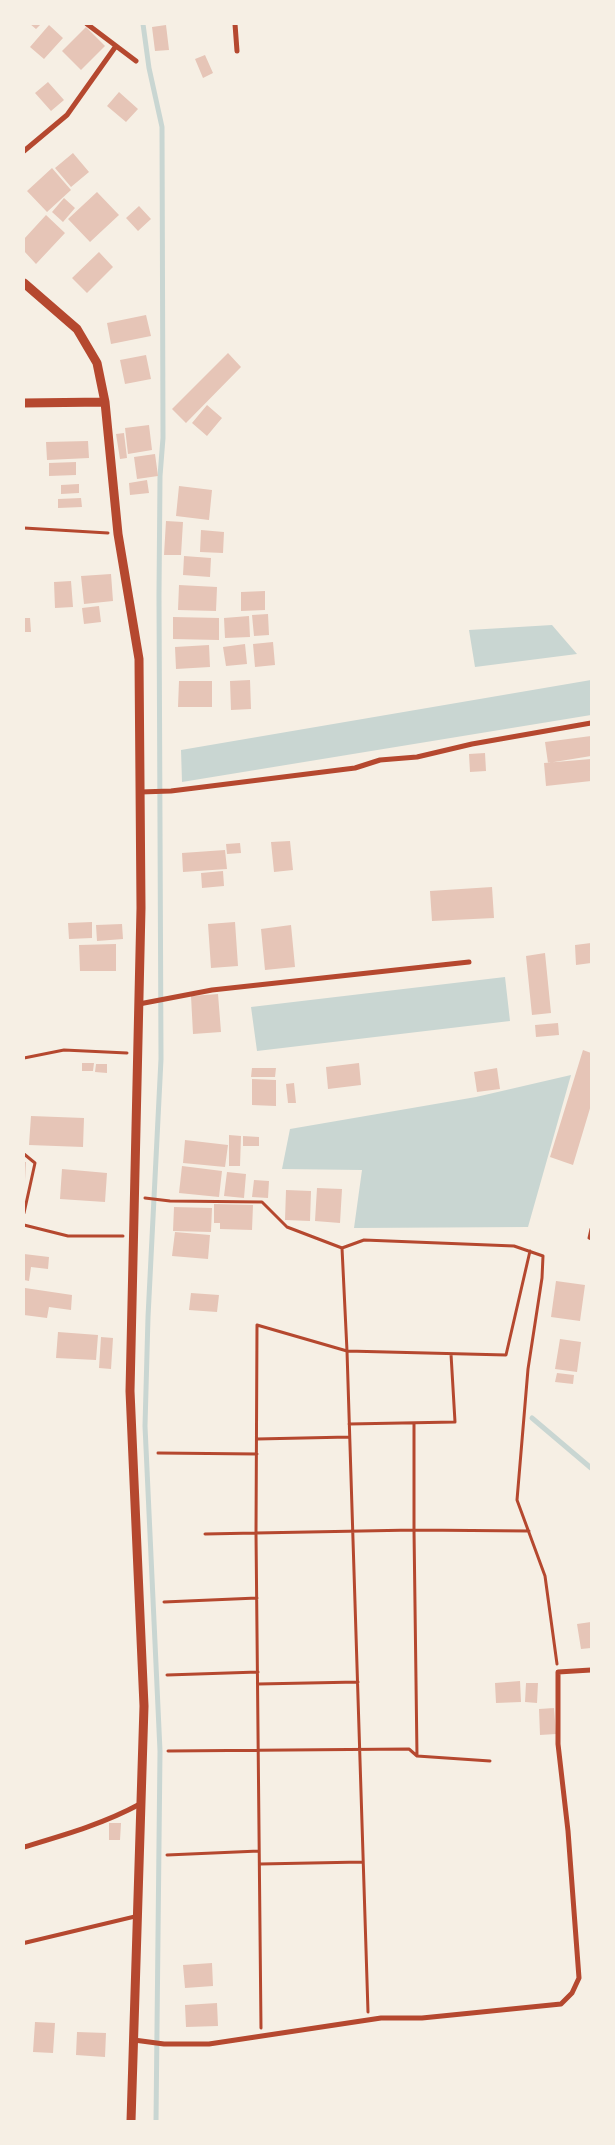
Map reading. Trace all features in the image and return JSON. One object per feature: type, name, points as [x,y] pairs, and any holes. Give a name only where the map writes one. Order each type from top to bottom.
[{"type":"street","points":[[87,24],[136,61]]},
{"type":"street","points":[[235,24],[237,51]]},
{"type":"street","points":[[24,151],[67,115],[116,46]]},
{"type":"street","points":[[24,282],[77,329],[98,363],[105,402],[118,534],[139,659],[142,908],[130,1390],[144,1706],[132,2121]]},
{"type":"street","points":[[24,403],[105,402]]},
{"type":"street","points":[[140,792],[171,791],[354,768],[380,760],[417,756],[472,744],[591,723]]},
{"type":"street","points":[[139,1004],[156,999],[212,990],[469,962]]},
{"type":"street","points":[[134,2040],[164,2044],[209,2044],[394,2017],[422,2018],[561,2004],[572,1993],[579,1978],[568,1831],[558,1744],[558,1672],[591,1670]]},
{"type":"street","points":[[24,1847],[83,1829],[117,1816],[140,1804]]},
{"type":"lane","points":[[24,1943],[137,1916]]},
{"type":"path","points":[[24,528],[118,534]]},
{"type":"path","points":[[24,1058],[64,1050],[138,1053]]},
{"type":"path","points":[[24,1154],[35,1163],[24,1212]]},
{"type":"path","points":[[136,1197],[170,1201],[262,1202],[286,1227],[342,1248],[364,1240],[514,1246],[543,1256],[542,1278],[528,1369],[518,1500],[545,1576],[558,1672]]},
{"type":"path","points":[[24,1225],[68,1236],[134,1236]]},
{"type":"path","points":[[591,1230],[589,1238],[591,1239]]},
{"type":"path","points":[[342,1248],[347,1351],[368,2020]]},
{"type":"path","points":[[261,2037],[256,1533],[257,1325],[347,1351],[506,1355],[530,1251]]},
{"type":"path","points":[[349,1424],[455,1422],[452,1354]]},
{"type":"path","points":[[414,1423],[417,1756]]},
{"type":"path","points":[[257,1439],[349,1437]]},
{"type":"path","points":[[158,1453],[257,1454]]},
{"type":"path","points":[[204,1534],[414,1530],[529,1531]]},
{"type":"path","points":[[164,1602],[257,1598]]},
{"type":"path","points":[[167,1675],[258,1672]]},
{"type":"path","points":[[258,1684],[358,1682]]},
{"type":"path","points":[[168,1751],[409,1749],[417,1756],[490,1761]]},
{"type":"path","points":[[167,1855],[259,1851]]},
{"type":"path","points":[[260,1864],[362,1862]]},
{"type":"shaded area","points":[[552,625],[577,654],[475,667],[469,630]]},
{"type":"shaded area","points":[[591,680],[591,715],[182,782],[181,750]]},
{"type":"shaded area","points":[[505,977],[510,1021],[257,1051],[251,1007]]},
{"type":"shaded area","points":[[571,1075],[528,1227],[354,1228],[362,1170],[282,1169],[290,1129],[476,1097]]},
{"type":"building","points":[[30,24],[41,24],[36,29]]},
{"type":"building","points":[[49,25],[63,38],[44,59],[30,47]]},
{"type":"building","points":[[166,25],[169,50],[155,51],[152,27]]},
{"type":"building","points":[[86,27],[105,46],[81,70],[62,51]]},
{"type":"building","points":[[205,55],[213,73],[203,78],[195,59]]},
{"type":"building","points":[[48,82],[64,100],[51,111],[35,93]]},
{"type":"building","points":[[119,92],[138,109],[126,122],[107,106]]},
{"type":"building","points":[[73,153],[89,172],[71,187],[55,168]]},
{"type":"building","points":[[52,168],[71,190],[47,212],[27,191]]},
{"type":"building","points":[[97,192],[119,215],[90,242],[68,219]]},
{"type":"building","points":[[64,198],[75,208],[63,222],[52,212]]},
{"type":"building","points":[[139,206],[151,219],[138,231],[126,218]]},
{"type":"building","points":[[46,215],[65,233],[36,264],[24,251],[24,239]]},
{"type":"building","points":[[99,252],[113,267],[87,293],[72,278]]},
{"type":"building","points":[[146,315],[151,336],[111,344],[107,323]]},
{"type":"building","points":[[228,353],[241,367],[186,423],[172,409]]},
{"type":"building","points":[[146,355],[151,379],[125,384],[120,360]]},
{"type":"building","points":[[207,405],[222,418],[207,436],[192,423]]},
{"type":"building","points":[[149,425],[152,450],[128,454],[125,428]]},
{"type":"building","points":[[124,433],[127,458],[120,459],[116,434]]},
{"type":"building","points":[[88,441],[89,458],[47,460],[46,442]]},
{"type":"building","points":[[155,454],[158,476],[137,479],[134,457]]},
{"type":"building","points":[[76,462],[76,475],[49,476],[49,463]]},
{"type":"building","points":[[147,480],[149,493],[130,495],[129,483]]},
{"type":"building","points":[[79,484],[79,493],[61,494],[61,485]]},
{"type":"building","points":[[179,486],[212,490],[209,520],[176,516]]},
{"type":"building","points":[[81,498],[82,507],[58,508],[58,499]]},
{"type":"building","points":[[166,521],[183,522],[181,555],[164,555]]},
{"type":"building","points":[[201,530],[224,532],[223,553],[200,552]]},
{"type":"building","points":[[184,556],[211,558],[210,577],[183,575]]},
{"type":"building","points":[[111,574],[113,601],[84,604],[81,576]]},
{"type":"building","points":[[71,581],[73,607],[55,608],[54,582]]},
{"type":"building","points":[[179,585],[217,587],[216,611],[178,610]]},
{"type":"building","points":[[265,591],[265,610],[241,611],[241,592]]},
{"type":"building","points":[[99,606],[101,622],[84,624],[82,608]]},
{"type":"building","points":[[268,614],[269,635],[254,636],[252,615]]},
{"type":"building","points":[[249,616],[250,637],[225,638],[224,618]]},
{"type":"building","points":[[173,617],[219,618],[219,640],[173,639]]},
{"type":"building","points":[[24,618],[30,618],[31,632],[24,632]]},
{"type":"building","points":[[273,642],[275,665],[255,667],[253,644]]},
{"type":"building","points":[[245,644],[247,664],[226,666],[223,647]]},
{"type":"building","points":[[209,645],[210,667],[176,669],[175,647]]},
{"type":"building","points":[[250,680],[251,709],[231,710],[230,681]]},
{"type":"building","points":[[179,681],[212,681],[212,707],[178,707]]},
{"type":"building","points":[[591,736],[591,756],[548,763],[545,742]]},
{"type":"building","points":[[485,753],[486,771],[470,772],[469,754]]},
{"type":"building","points":[[591,759],[591,781],[546,786],[544,763]]},
{"type":"building","points":[[290,841],[293,870],[274,872],[271,842]]},
{"type":"building","points":[[240,843],[241,853],[227,854],[226,844]]},
{"type":"building","points":[[225,850],[227,869],[183,872],[182,853]]},
{"type":"building","points":[[223,871],[224,886],[202,888],[201,873]]},
{"type":"building","points":[[492,887],[494,918],[432,921],[430,891]]},
{"type":"building","points":[[92,922],[92,938],[69,939],[68,923]]},
{"type":"building","points":[[235,922],[238,966],[211,968],[208,924]]},
{"type":"building","points":[[122,924],[123,939],[97,941],[96,925]]},
{"type":"building","points":[[291,925],[295,967],[265,970],[261,929]]},
{"type":"building","points":[[591,943],[591,963],[576,965],[575,945]]},
{"type":"building","points":[[116,944],[116,971],[80,971],[79,945]]},
{"type":"building","points":[[545,953],[551,1013],[532,1015],[526,956]]},
{"type":"building","points":[[218,994],[221,1032],[193,1034],[191,996]]},
{"type":"building","points":[[558,1023],[559,1035],[536,1037],[535,1025]]},
{"type":"building","points":[[583,1050],[591,1053],[591,1105],[573,1165],[550,1157]]},
{"type":"building","points":[[82,1063],[94,1063],[93,1071],[82,1071]]},
{"type":"building","points":[[359,1063],[361,1085],[328,1089],[326,1067]]},
{"type":"building","points":[[96,1064],[107,1064],[107,1073],[95,1072]]},
{"type":"building","points":[[252,1068],[276,1068],[275,1077],[251,1077]]},
{"type":"building","points":[[497,1068],[500,1089],[477,1092],[474,1072]]},
{"type":"building","points":[[252,1079],[276,1080],[276,1106],[252,1105]]},
{"type":"building","points":[[294,1083],[296,1103],[288,1103],[286,1084]]},
{"type":"building","points":[[31,1116],[84,1118],[83,1147],[29,1145]]},
{"type":"building","points":[[229,1135],[241,1136],[240,1166],[229,1166]]},
{"type":"building","points":[[243,1136],[259,1137],[259,1146],[243,1146]]},
{"type":"building","points":[[185,1140],[228,1145],[225,1167],[183,1163]]},
{"type":"building","points":[[24,1162],[26,1162],[25,1181],[24,1181]]},
{"type":"building","points":[[182,1166],[222,1171],[219,1197],[179,1193]]},
{"type":"building","points":[[62,1169],[107,1173],[105,1202],[60,1199]]},
{"type":"building","points":[[227,1172],[246,1174],[244,1198],[224,1196]]},
{"type":"building","points":[[254,1180],[269,1181],[268,1198],[252,1197]]},
{"type":"building","points":[[317,1188],[342,1189],[340,1223],[315,1221]]},
{"type":"building","points":[[286,1190],[311,1191],[310,1221],[285,1220]]},
{"type":"building","points":[[214,1204],[253,1205],[252,1230],[220,1229],[220,1223],[214,1223]]},
{"type":"building","points":[[174,1207],[212,1208],[211,1232],[173,1231]]},
{"type":"building","points":[[175,1232],[210,1235],[208,1259],[172,1256]]},
{"type":"building","points":[[24,1254],[49,1257],[48,1269],[31,1267],[29,1281],[24,1280]]},
{"type":"building","points":[[556,1281],[585,1285],[580,1321],[551,1317]]},
{"type":"building","points":[[25,1288],[72,1295],[71,1310],[49,1307],[47,1318],[24,1315]]},
{"type":"building","points":[[191,1293],[219,1295],[217,1312],[189,1310]]},
{"type":"building","points":[[58,1332],[98,1335],[96,1360],[56,1358]]},
{"type":"building","points":[[101,1337],[113,1338],[111,1369],[99,1368]]},
{"type":"building","points":[[560,1339],[581,1342],[577,1372],[555,1369]]},
{"type":"building","points":[[557,1373],[574,1375],[573,1384],[555,1382]]},
{"type":"building","points":[[591,1622],[591,1648],[581,1649],[577,1624]]},
{"type":"building","points":[[520,1681],[521,1702],[496,1703],[495,1683]]},
{"type":"building","points":[[526,1683],[538,1683],[537,1703],[525,1702]]},
{"type":"building","points":[[554,1708],[556,1734],[540,1735],[539,1709]]},
{"type":"building","points":[[109,1823],[121,1823],[120,1840],[109,1840]]},
{"type":"building","points":[[212,1963],[213,1986],[185,1988],[183,1965]]},
{"type":"building","points":[[217,2003],[218,2026],[186,2027],[185,2005]]},
{"type":"building","points":[[35,2022],[55,2023],[53,2053],[33,2052]]},
{"type":"building","points":[[77,2032],[106,2033],[105,2057],[76,2055]]},
{"type":"waterway","points":[[143,24],[149,68],[162,127],[163,438],[160,476],[159,595],[161,1059],[148,1317],[145,1426],[160,1751],[156,2121]]},
{"type":"waterway","points":[[532,1418],[591,1468]]}]
